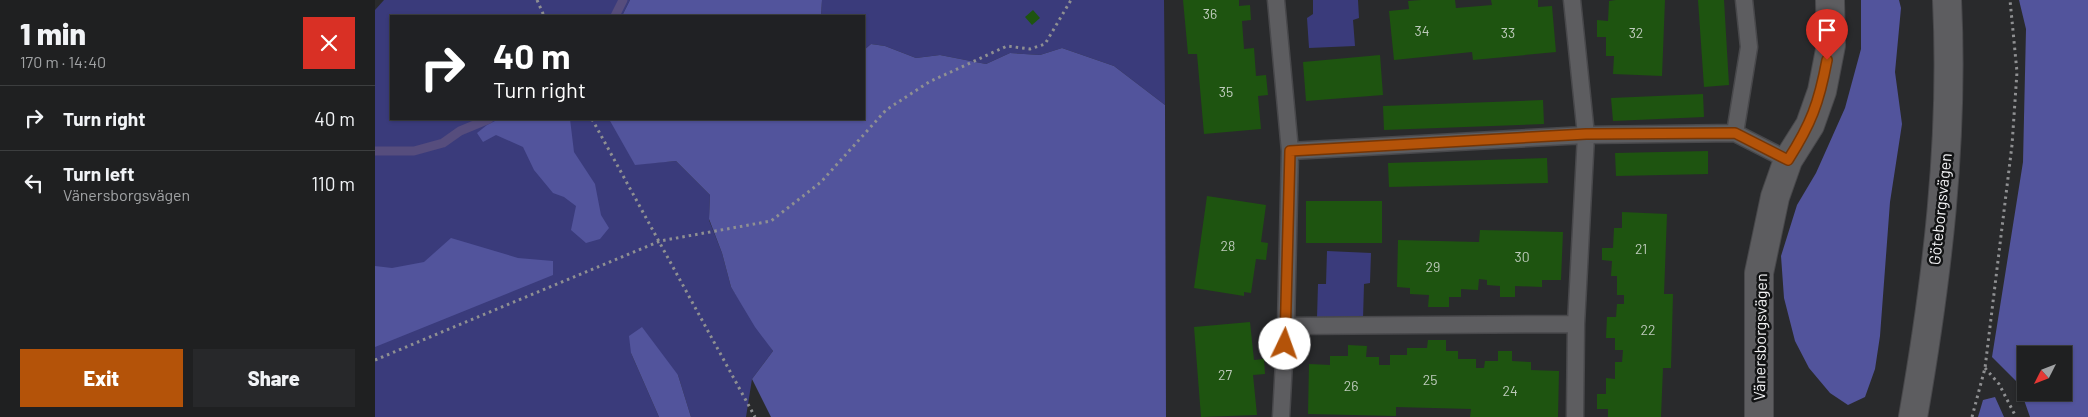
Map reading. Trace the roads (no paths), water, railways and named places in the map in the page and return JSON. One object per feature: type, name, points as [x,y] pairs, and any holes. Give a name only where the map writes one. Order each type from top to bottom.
[{"type":"street","name":"Vänersborgsvägen","points":[[1759,417],[1759,273],[1775,196],[1788,160],[1810,125],[1821,91],[1831,45],[1830,0]]},
{"type":"street","name":"Göteborgsvägen","points":[[1913,417],[1938,246],[1946,158],[1950,64],[1947,0]]},
{"type":"lane","points":[[1276,0],[1290,151],[1286,326],[1281,417]]},
{"type":"lane","points":[[1572,0],[1586,134],[1576,324],[1575,417]]},
{"type":"lane","points":[[1735,133],[1749,47],[1744,0]]},
{"type":"lane","points":[[1290,151],[1586,134],[1735,133],[1788,160]]},
{"type":"lane","points":[[1286,326],[1576,324]]},
{"type":"waterway","points":[[616,15],[623,0]]},
{"type":"waterway","points":[[375,151],[414,151],[443,143],[460,131],[487,120]]}]
